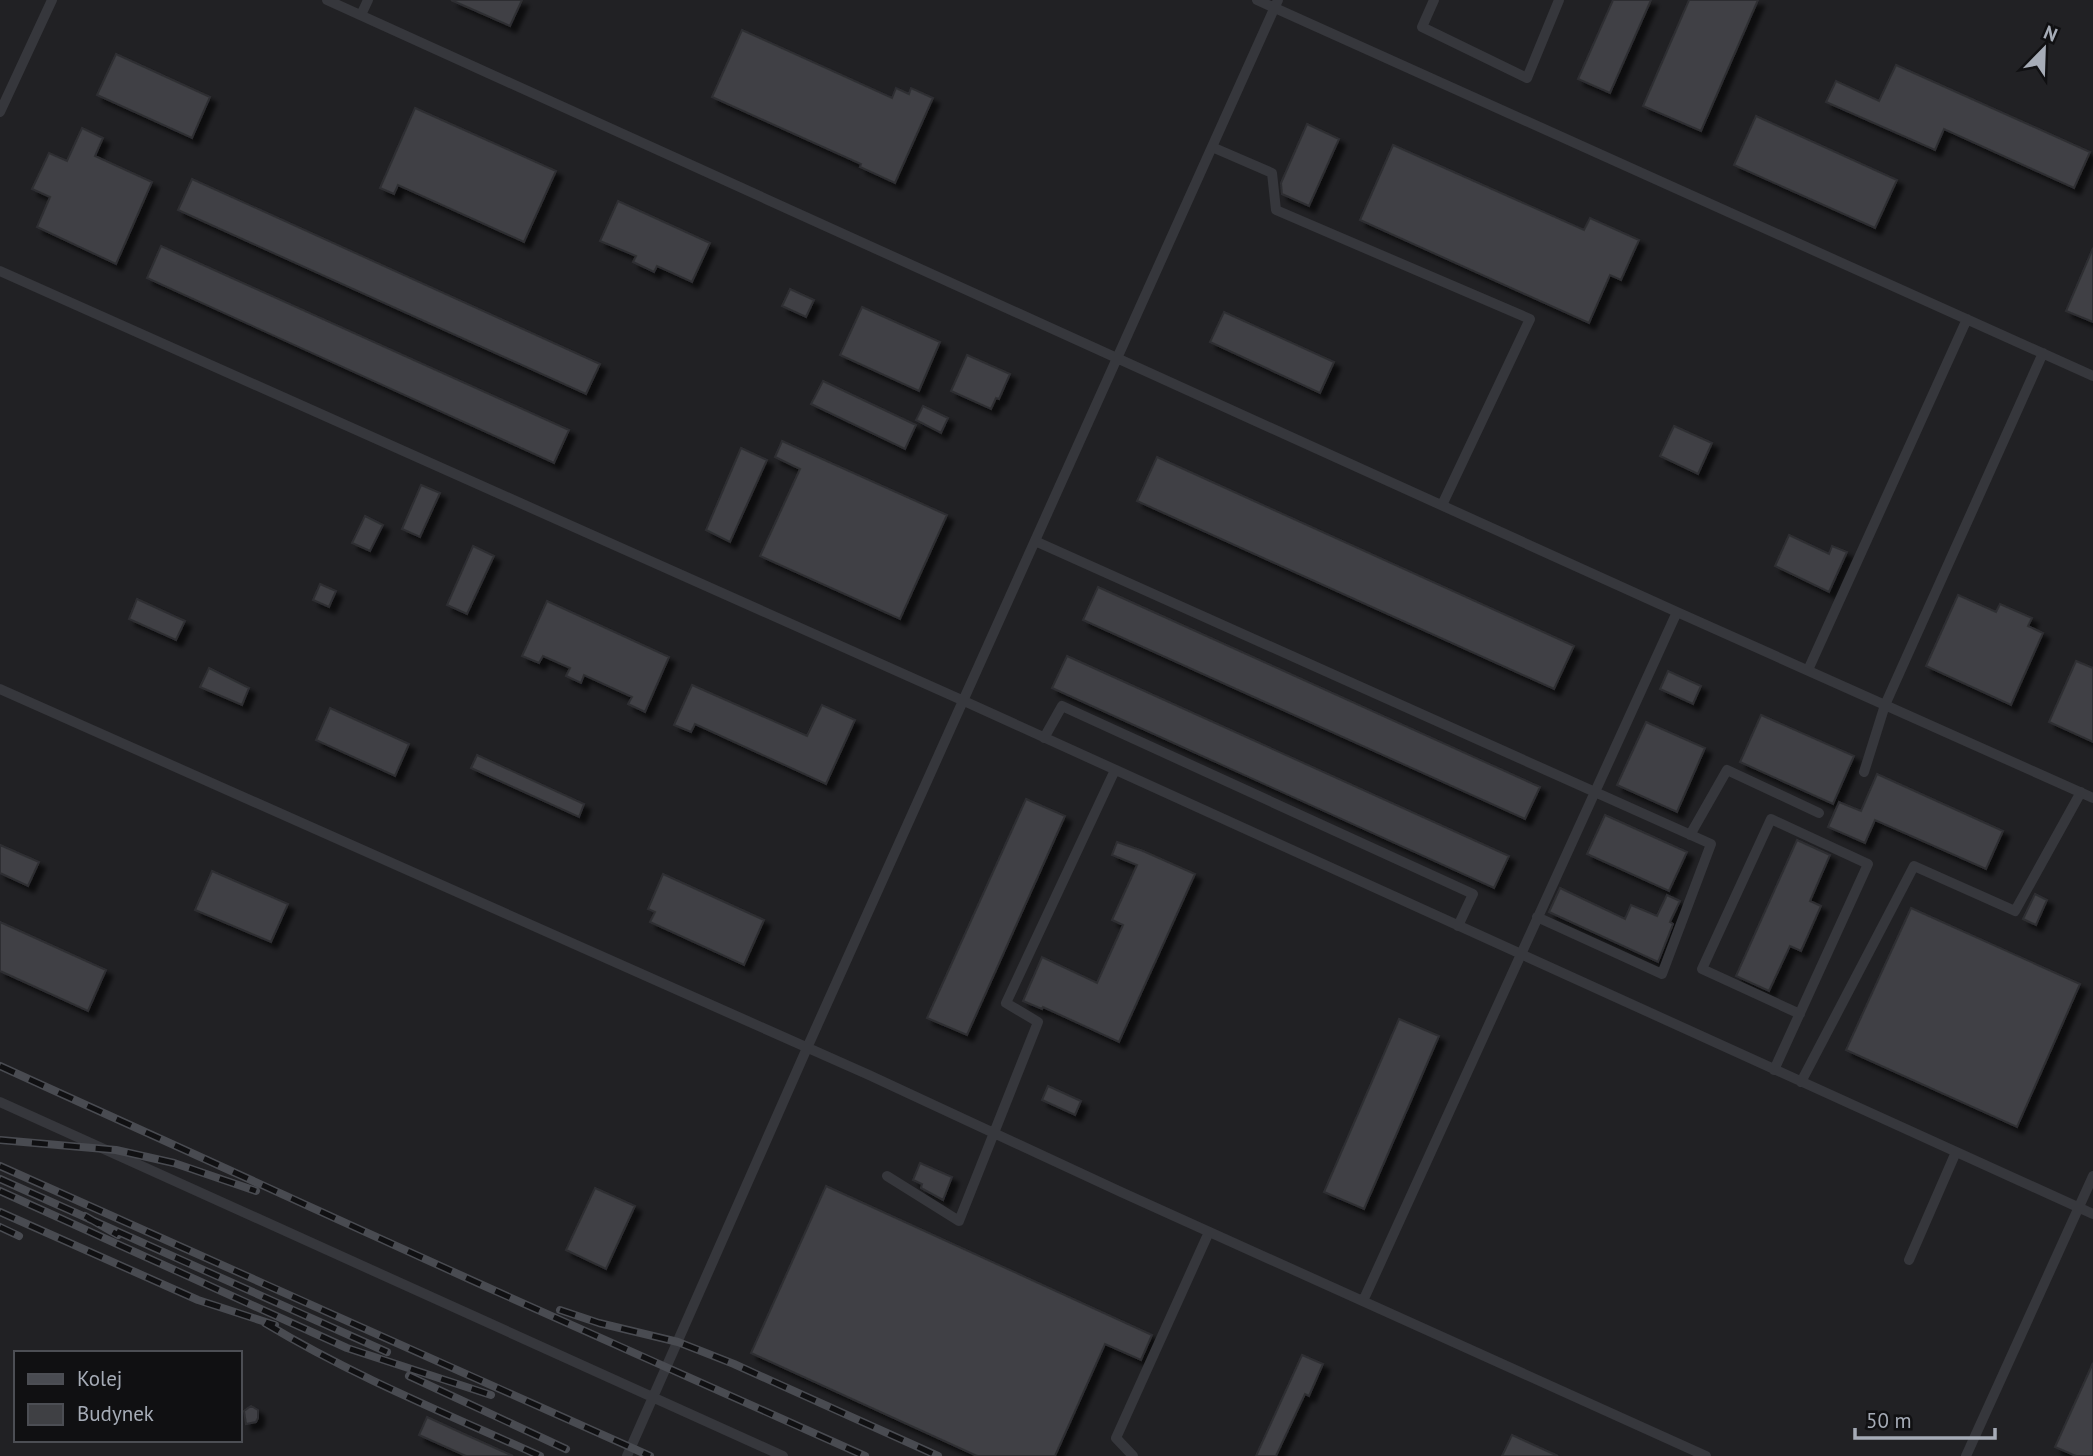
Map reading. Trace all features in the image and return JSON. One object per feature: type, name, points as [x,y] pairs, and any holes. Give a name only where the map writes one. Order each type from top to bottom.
[{"type":"lane","points":[[0,112],[52,0]]},
{"type":"lane","points":[[327,0],[2093,798]]},
{"type":"lane","points":[[361,15],[368,0]]},
{"type":"lane","points":[[1257,0],[1276,4],[2093,376]]},
{"type":"lane","points":[[1434,0],[1422,27],[1527,78],[1559,0]]},
{"type":"lane","points":[[627,1456],[807,1048],[1276,4]]},
{"type":"lane","points":[[1212,147],[1272,173],[1276,210],[1530,319],[1442,505]]},
{"type":"lane","points":[[0,271],[964,701],[2093,1214]]},
{"type":"lane","points":[[1808,670],[1967,319]]},
{"type":"lane","points":[[1864,772],[1885,705],[2043,353]]},
{"type":"lane","points":[[1035,541],[1711,844],[1662,974],[1537,917]]},
{"type":"lane","points":[[1363,1301],[1677,612]]},
{"type":"lane","points":[[0,689],[993,1132],[1363,1301],[1680,1451],[1706,1456]]},
{"type":"lane","points":[[1044,738],[1062,706],[1473,894],[1458,926]]},
{"type":"lane","points":[[887,1176],[959,1221],[1038,1021],[1006,1003],[1115,770]]},
{"type":"lane","points":[[1690,835],[1727,770],[1819,813]]},
{"type":"lane","points":[[1801,1082],[1914,866],[2015,911],[2081,792]]},
{"type":"lane","points":[[1774,1070],[1800,1014],[1868,864],[1771,819],[1702,969],[1800,1014]]},
{"type":"lane","points":[[0,1102],[783,1456]]},
{"type":"lane","points":[[1909,1259],[1956,1152]]},
{"type":"lane","points":[[1966,1456],[2093,1176]]},
{"type":"lane","points":[[1133,1456],[1116,1438],[1209,1232]]},
{"type":"shaded area","points":[[0,0],[2093,0],[2093,1456],[0,1456]]},
{"type":"building","points":[[451,0],[522,0],[510,26]]},
{"type":"building","points":[[1613,0],[1651,0],[1610,93],[1578,79]]},
{"type":"building","points":[[1689,0],[1758,0],[1701,131],[1643,106]]},
{"type":"building","points":[[742,30],[892,98],[896,88],[909,94],[911,88],[933,98],[895,183],[860,167],[861,164],[712,97]]},
{"type":"building","points":[[116,54],[210,97],[192,138],[97,95]]},
{"type":"building","points":[[1896,65],[2090,152],[2074,188],[1944,129],[1935,150],[1826,102],[1836,81],[1879,101]]},
{"type":"building","points":[[415,108],[556,171],[524,242],[398,185],[394,194],[380,188]]},
{"type":"building","points":[[1756,116],[1897,180],[1875,228],[1734,165]]},
{"type":"building","points":[[1307,124],[1339,139],[1309,206],[1282,194],[1281,183]]},
{"type":"building","points":[[82,128],[103,138],[95,156],[152,182],[116,264],[37,227],[50,197],[32,189],[49,153],[67,161]]},
{"type":"building","points":[[1393,145],[1584,230],[1590,218],[1639,240],[1621,280],[1610,275],[1589,323],[1360,220]]},
{"type":"building","points":[[192,179],[600,364],[586,394],[178,210]]},
{"type":"building","points":[[618,201],[710,243],[692,282],[657,266],[654,272],[633,262],[636,256],[600,241]]},
{"type":"building","points":[[161,246],[569,430],[554,463],[147,278]]},
{"type":"building","points":[[2093,248],[2093,322],[2066,311]]},
{"type":"building","points":[[790,289],[814,300],[806,317],[782,306]]},
{"type":"building","points":[[862,307],[940,342],[919,391],[840,355]]},
{"type":"building","points":[[1224,312],[1334,362],[1320,393],[1210,342]]},
{"type":"building","points":[[967,355],[1010,374],[999,399],[996,398],[991,409],[951,391]]},
{"type":"building","points":[[823,381],[916,425],[905,449],[811,404]]},
{"type":"building","points":[[923,406],[948,418],[941,433],[916,420]]},
{"type":"building","points":[[1674,426],[1712,443],[1698,474],[1660,456]]},
{"type":"building","points":[[782,441],[947,515],[900,619],[760,556],[800,469],[775,457]]},
{"type":"building","points":[[741,448],[767,460],[730,542],[706,530]]},
{"type":"building","points":[[1157,457],[1574,646],[1554,689],[1137,501]]},
{"type":"building","points":[[421,485],[440,493],[420,537],[402,529]]},
{"type":"building","points":[[365,516],[383,525],[370,551],[352,543]]},
{"type":"building","points":[[1789,535],[1829,554],[1832,546],[1847,552],[1829,592],[1775,566]]},
{"type":"building","points":[[473,546],[494,556],[467,614],[447,605]]},
{"type":"building","points":[[320,584],[336,591],[329,607],[313,600]]},
{"type":"building","points":[[1098,587],[1540,787],[1525,819],[1083,620]]},
{"type":"building","points":[[1958,595],[1996,612],[2000,604],[2032,618],[2028,626],[2043,633],[2011,705],[1926,666]]},
{"type":"building","points":[[137,599],[185,621],[176,640],[129,619]]},
{"type":"building","points":[[547,601],[669,657],[645,712],[628,704],[632,697],[584,675],[581,683],[566,676],[570,668],[543,656],[539,663],[522,656]]},
{"type":"building","points":[[1067,656],[1509,856],[1494,888],[1052,688]]},
{"type":"building","points":[[2076,661],[2093,668],[2093,742],[2049,722]]},
{"type":"building","points":[[209,668],[249,688],[242,705],[200,687]]},
{"type":"building","points":[[1668,671],[1701,686],[1693,704],[1660,689]]},
{"type":"building","points":[[692,685],[807,736],[822,705],[855,720],[826,784],[695,724],[691,732],[674,725]]},
{"type":"building","points":[[330,708],[409,744],[395,776],[316,740]]},
{"type":"building","points":[[1761,715],[1854,756],[1833,804],[1740,762]]},
{"type":"building","points":[[1646,722],[1705,748],[1677,812],[1617,785]]},
{"type":"building","points":[[477,755],[584,804],[579,817],[471,768]]},
{"type":"building","points":[[1877,774],[2003,831],[1986,869],[1875,820],[1865,843],[1828,827],[1839,802],[1861,811]]},
{"type":"building","points":[[1026,799],[1065,816],[967,1035],[927,1018]]},
{"type":"building","points":[[1605,815],[1687,852],[1669,891],[1587,854]]},
{"type":"building","points":[[1797,840],[1830,855],[1810,901],[1821,906],[1801,951],[1790,946],[1769,991],[1736,976]]},
{"type":"building","points":[[1117,842],[1195,874],[1119,1042],[1043,1007],[1042,1009],[1023,1001],[1042,957],[1097,983],[1123,925],[1112,920],[1137,865],[1112,855]]},
{"type":"building","points":[[0,845],[39,862],[28,886],[0,873]]},
{"type":"building","points":[[212,871],[288,904],[271,942],[195,910]]},
{"type":"building","points":[[663,874],[764,920],[744,965],[650,922],[655,912],[648,909]]},
{"type":"building","points":[[1560,888],[1625,919],[1631,905],[1657,916],[1667,895],[1680,901],[1670,922],[1673,924],[1658,962],[1549,912]]},
{"type":"building","points":[[2035,894],[2047,900],[2036,925],[2023,919]]},
{"type":"building","points":[[1911,908],[2080,984],[2017,1127],[1846,1050]]},
{"type":"building","points":[[0,922],[106,970],[88,1011],[0,971]]},
{"type":"building","points":[[1399,1019],[1439,1036],[1364,1209],[1324,1192]]},
{"type":"building","points":[[1048,1086],[1081,1101],[1075,1115],[1042,1100]]},
{"type":"building","points":[[920,1163],[952,1177],[943,1200],[921,1188],[922,1184],[913,1180]]},
{"type":"building","points":[[826,1186],[1152,1335],[1141,1360],[1105,1344],[1055,1456],[977,1456],[751,1353]]},
{"type":"building","points":[[595,1188],[635,1206],[606,1269],[566,1250]]},
{"type":"building","points":[[1302,1355],[1323,1364],[1309,1396],[1305,1394],[1276,1456],[1256,1456]]},
{"type":"building","points":[[2093,1363],[2093,1456],[2076,1456],[2055,1447]]},
{"type":"building","points":[[251,1406],[258,1410],[258,1418],[256,1422],[246,1424],[244,1411]]},
{"type":"building","points":[[427,1417],[513,1456],[466,1456],[419,1435]]},
{"type":"building","points":[[1512,1435],[1558,1456],[1502,1456]]},
{"type":"railway","points":[[0,1066],[865,1456]]},
{"type":"railway","points":[[0,1140],[116,1150],[174,1163],[256,1191]]},
{"type":"railway","points":[[0,1166],[650,1456]]},
{"type":"railway","points":[[0,1179],[387,1352]]},
{"type":"railway","points":[[0,1191],[347,1348],[491,1395]]},
{"type":"railway","points":[[0,1212],[198,1300],[275,1325]]},
{"type":"railway","points":[[85,1216],[118,1235]]},
{"type":"railway","points":[[0,1227],[19,1236]]},
{"type":"railway","points":[[560,1310],[599,1323],[678,1342],[734,1364],[938,1456]]},
{"type":"railway","points":[[265,1323],[366,1377],[540,1456]]},
{"type":"railway","points":[[409,1376],[566,1449]]}]
